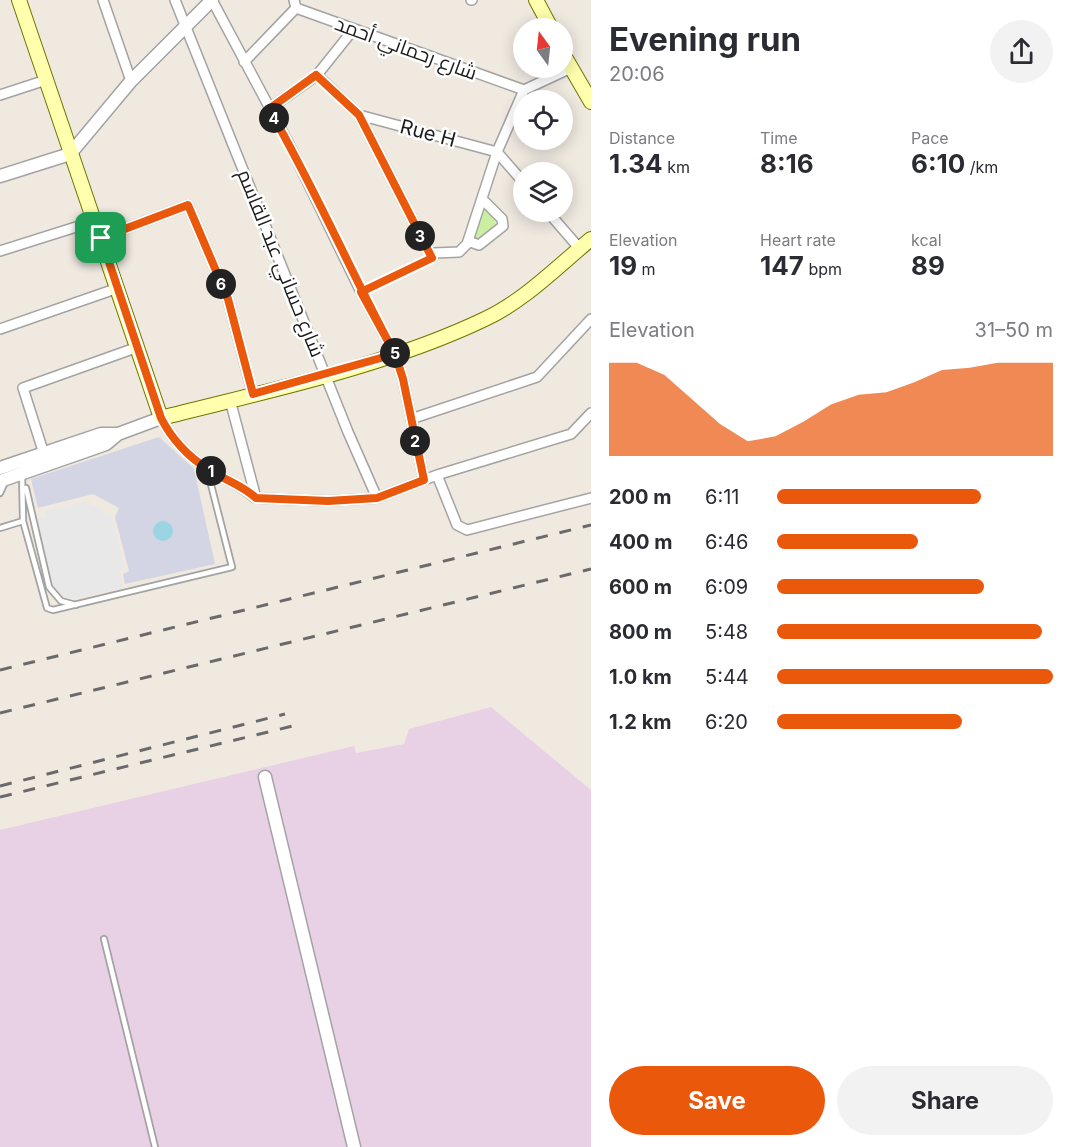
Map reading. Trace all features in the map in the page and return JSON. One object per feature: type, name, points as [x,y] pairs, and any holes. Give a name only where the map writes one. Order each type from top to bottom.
[{"type":"main road","points":[[19,0],[161,418],[326,375],[395,354],[486,319],[523,294],[591,239]]},
{"type":"main road","points":[[536,0],[546,18]]},
{"type":"main road","points":[[573,71],[591,102]]},
{"type":"street","points":[[103,0],[131,81]]},
{"type":"street","name":"شارع حساني عبد القاسم","points":[[175,0],[184,28],[377,498]]},
{"type":"street","points":[[0,176],[70,154],[131,81],[212,0],[290,146],[361,292],[395,354],[403,379],[424,480]]},
{"type":"street","points":[[244,62],[295,4]]},
{"type":"street","name":"شارع رحماني أحمد","points":[[295,4],[353,30],[524,90]]},
{"type":"street","points":[[269,109],[316,75],[353,30]]},
{"type":"street","points":[[316,75],[359,115],[432,258]]},
{"type":"street","points":[[524,90],[550,78]]},
{"type":"street","points":[[0,95],[46,80]]},
{"type":"street","name":"Rue H","points":[[359,115],[497,152]]},
{"type":"street","points":[[432,258],[434,253],[459,252],[468,241],[497,152],[513,115]]},
{"type":"street","points":[[497,152],[513,170]]},
{"type":"street","points":[[468,241],[479,245],[484,243],[503,226],[502,219],[482,199]]},
{"type":"street","points":[[101,238],[188,205],[228,299],[253,394]]},
{"type":"street","points":[[0,251],[95,221]]},
{"type":"street","points":[[557,222],[580,249]]},
{"type":"street","points":[[0,329],[118,288]]},
{"type":"street","points":[[411,419],[537,377],[591,320]]},
{"type":"street","points":[[44,454],[23,388],[138,348]]},
{"type":"street","points":[[230,400],[256,498]]},
{"type":"street","points":[[2,471],[22,472],[106,444],[118,434],[161,418],[169,434],[207,469],[243,486],[256,498],[328,501],[377,498],[437,475],[571,434],[591,413]]},
{"type":"street","points":[[22,472],[44,454],[101,434],[118,434]]},
{"type":"street","points":[[437,475],[457,525],[468,530],[591,498]]},
{"type":"street","points":[[265,777],[354,1147]]},
{"type":"lane","points":[[361,292],[432,258]]},
{"type":"lane","points":[[22,472],[23,521],[47,608],[53,610],[231,567],[207,469]]},
{"type":"lane","points":[[0,493],[2,471]]},
{"type":"lane","points":[[22,472],[49,587],[61,601],[78,605]]},
{"type":"lane","points":[[0,528],[23,521]]},
{"type":"lane","points":[[104,939],[155,1147]]},
{"type":"shaded area","points":[[159,437],[194,469],[215,564],[125,584],[123,574],[129,571],[115,517],[119,508],[93,494],[38,508],[31,479]]},
{"type":"shaded area","points":[[89,501],[92,506],[100,507],[104,515],[111,514],[125,569],[119,571],[123,588],[66,600],[60,597],[53,587],[36,519],[46,517],[45,511]]},
{"type":"shaded area","points":[[491,707],[591,790],[591,1147],[0,1147],[0,830],[354,746],[356,753],[404,744],[409,729]]},
{"type":"green space","points":[[484,208],[495,221],[496,226],[484,237],[474,238]]},
{"type":"water","points":[[163,521],[170,524],[173,531],[170,538],[163,541],[156,538],[153,531],[156,524]]},
{"type":"railway","points":[[0,670],[591,525]]},
{"type":"railway","points":[[0,713],[591,569]]},
{"type":"railway","points":[[0,786],[285,714]]},
{"type":"railway","points":[[0,797],[301,724]]},
{"type":"route","points":[[101,238],[161,418],[169,434],[207,469],[243,486],[256,498],[328,501],[377,498],[424,480],[403,379],[395,354],[361,292],[432,258],[359,115],[316,75],[269,109],[290,146],[361,292],[395,354],[253,394],[228,299],[188,205],[101,238]]}]
